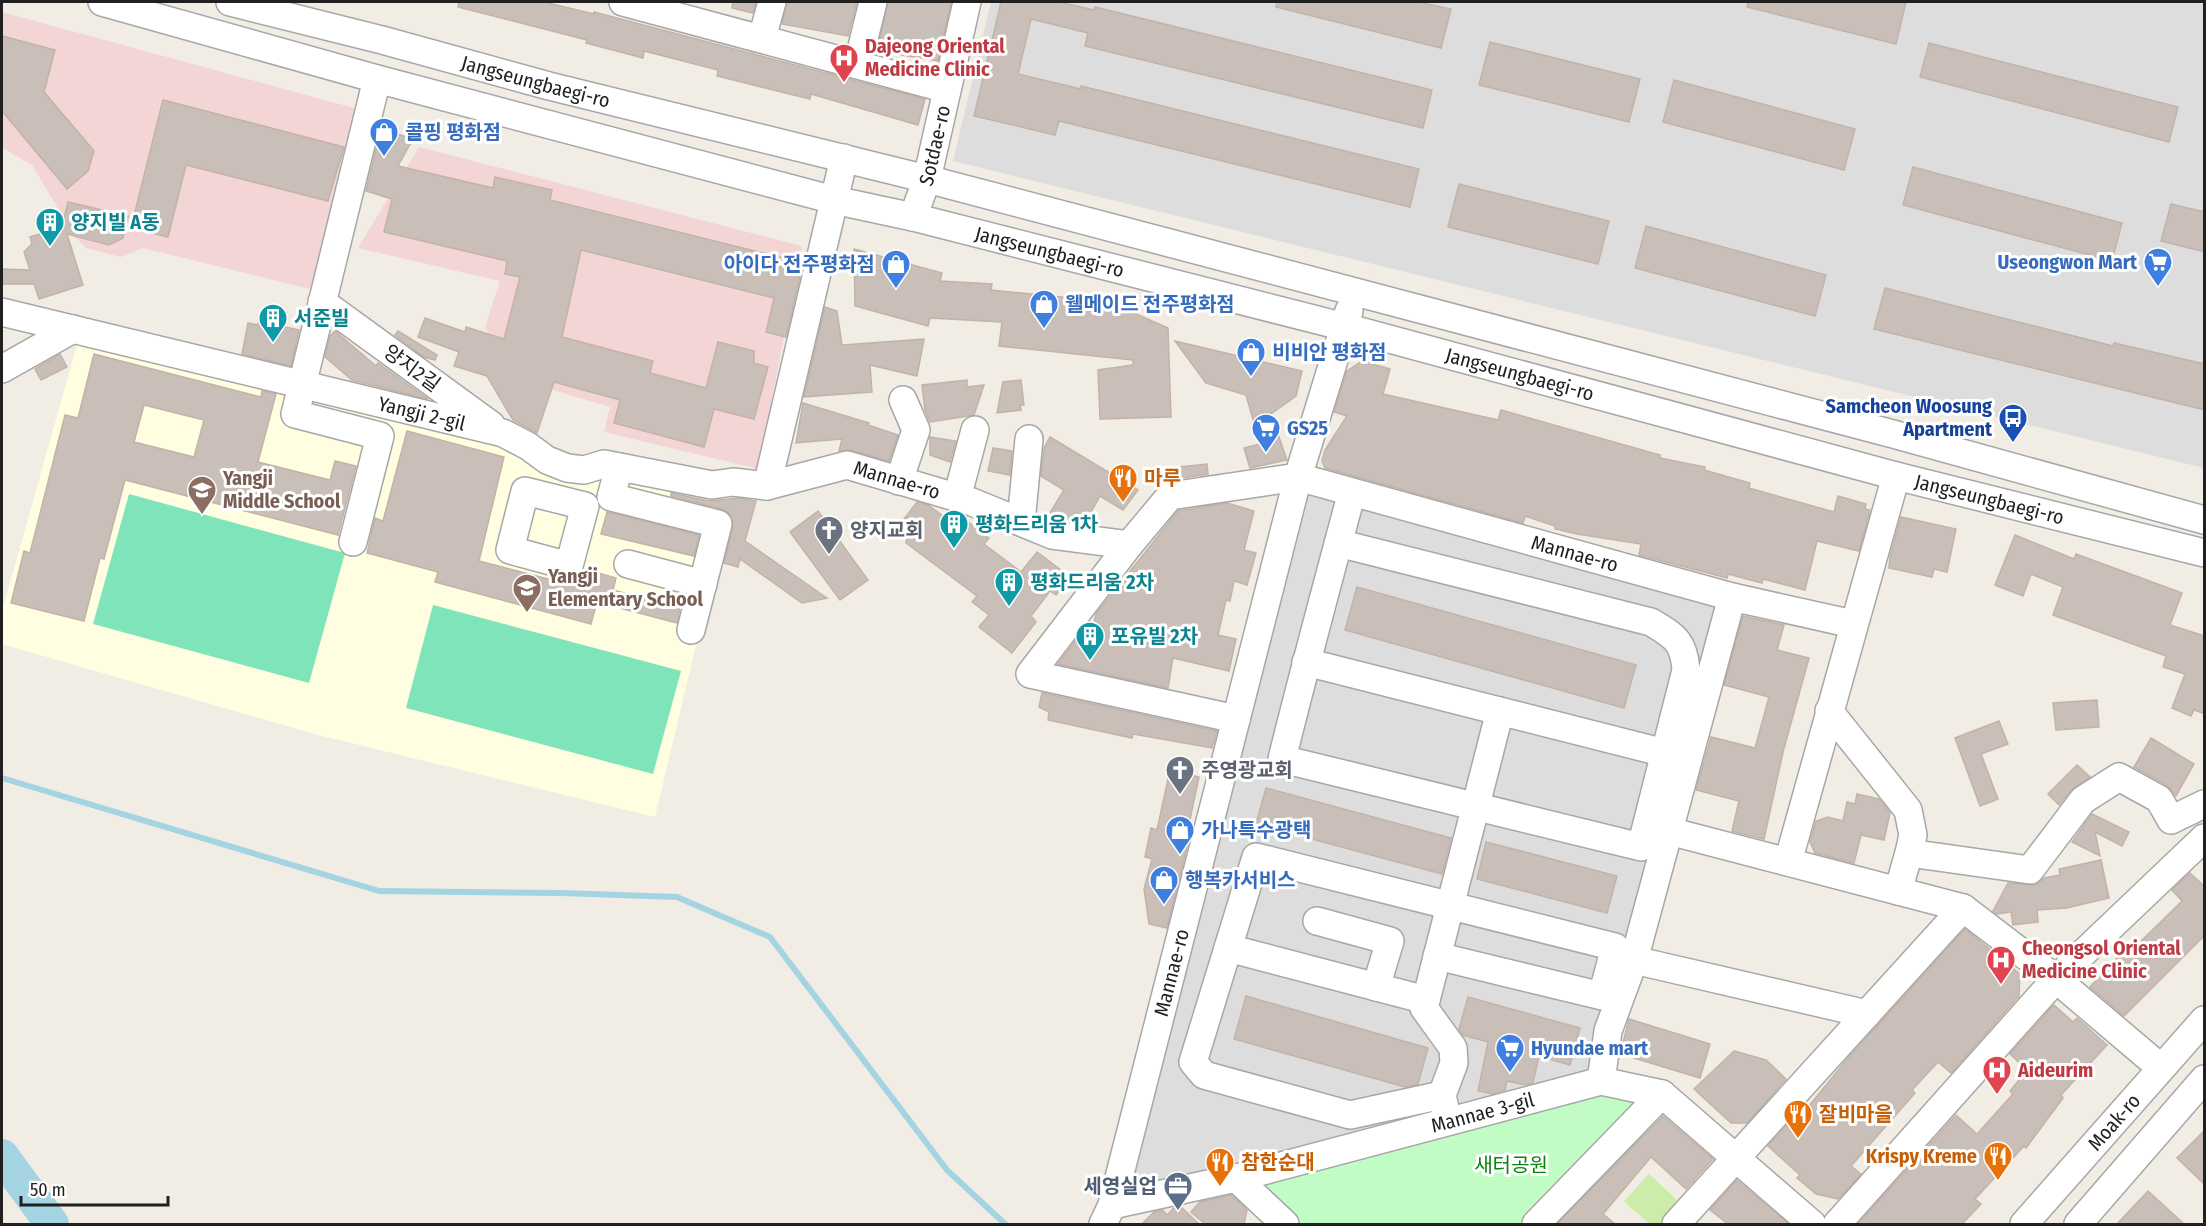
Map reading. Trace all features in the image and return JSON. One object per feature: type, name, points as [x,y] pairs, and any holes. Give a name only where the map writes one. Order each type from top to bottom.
[{"type":"street","name":"Jangseungbaegi-ro","points":[[102,2],[377,79],[834,200],[913,217],[1345,327],[1896,476],[2205,553]]},
{"type":"street","name":"Jangseungbaegi-ro","points":[[230,2],[382,40],[549,86],[927,179],[1882,431],[2205,520]]},
{"type":"street","points":[[623,2],[671,8],[762,38],[947,89]]},
{"type":"street","points":[[762,38],[772,2]]},
{"type":"street","points":[[858,63],[873,2]]},
{"type":"street","name":"Sotdae-ro","points":[[913,217],[927,179],[967,2]]},
{"type":"street","points":[[353,542],[380,436],[295,414],[377,79]]},
{"type":"street","points":[[766,486],[844,158]]},
{"type":"street","name":"Mannae-ro","points":[[1107,1215],[1298,477],[1354,292]]},
{"type":"street","name":"양지2길","points":[[322,302],[503,433]]},
{"type":"street","name":"Yangji 2-gil","points":[[2,312],[503,433],[528,446],[547,460],[567,468],[584,470],[604,464],[712,484],[733,482],[766,486]]},
{"type":"street","points":[[2,369],[73,329]]},
{"type":"street","points":[[899,481],[916,430],[903,400]]},
{"type":"street","points":[[957,498],[975,430]]},
{"type":"street","points":[[1021,522],[1029,439]]},
{"type":"street","name":"Mannae-ro","points":[[766,486],[848,465],[957,498],[1052,535],[1129,545]]},
{"type":"street","points":[[619,467],[611,496],[718,524],[691,630]]},
{"type":"street","points":[[560,500],[567,468]]},
{"type":"street","points":[[1788,862],[1896,476]]},
{"type":"street","name":"Mannae-ro","points":[[1236,719],[1030,674],[1129,545],[1170,496],[1298,477],[1732,597],[1853,624]]},
{"type":"street","points":[[1338,543],[1651,622],[1671,634],[1684,651],[1686,670],[1641,847],[1282,759],[1306,662],[1338,543],[1352,492]]},
{"type":"street","points":[[628,564],[703,584]]},
{"type":"street","points":[[1601,1081],[1608,1031],[1634,960],[1732,597]]},
{"type":"street","points":[[1306,662],[1665,753]]},
{"type":"street","points":[[1437,956],[1602,996],[1615,947],[1450,904],[1256,857],[1193,1062],[1204,1075],[1350,1115],[1442,1095],[1465,1064],[1424,1008],[1437,956],[1450,904],[1500,711]]},
{"type":"street","points":[[1829,711],[1908,810],[1913,835],[1898,891]]},
{"type":"street","points":[[1910,853],[2030,870],[2084,800],[2119,777],[2159,799],[2171,820],[2205,804]]},
{"type":"street","points":[[1669,831],[1963,908],[2056,979],[2161,1068]]},
{"type":"street","points":[[1837,1224],[2056,979],[2205,838]]},
{"type":"street","points":[[1676,1224],[1963,908]]},
{"type":"street","points":[[1317,921],[1390,941],[1376,987]]},
{"type":"street","points":[[1228,948],[1426,1000]]},
{"type":"street","points":[[1634,960],[1867,1014]]},
{"type":"street","name":"Moak-ro","points":[[2024,1224],[2205,1020]]},
{"type":"street","name":"Moak-ro","points":[[2078,1224],[2205,1079]]},
{"type":"street","name":"Mannae 3-gil","points":[[1107,1215],[1236,1178],[1601,1081],[1662,1094],[1812,1224]]},
{"type":"street","points":[[1536,1224],[1662,1094]]},
{"type":"street","points":[[1442,1095],[1448,1122]]},
{"type":"street","points":[[1236,1178],[1273,1220]]},
{"type":"shaded area","points":[[991,2],[2204,2],[2204,468],[953,161]]},
{"type":"shaded area","points":[[2,12],[376,114],[338,296],[143,248],[121,257],[86,248],[75,237],[32,165],[2,148]]},
{"type":"shaded area","points":[[419,147],[802,246],[758,469],[604,432],[610,407],[516,379],[485,327],[500,281],[358,248]]},
{"type":"shaded area","points":[[79,338],[604,471],[732,494],[655,817],[318,735],[2,644],[2,611]]},
{"type":"shaded area","points":[[1298,477],[1732,597],[1601,1081],[1112,1205]]},
{"type":"green space","points":[[129,494],[345,553],[309,683],[93,624]]},
{"type":"green space","points":[[433,605],[681,671],[653,774],[406,708]]},
{"type":"green space","name":"새터공원","points":[[1601,1081],[1662,1094],[1536,1224],[1285,1224],[1236,1178]]},
{"type":"green space","points":[[1649,1174],[1689,1211],[1676,1224],[1649,1224],[1624,1201]]},
{"type":"building","points":[[459,2],[544,2],[594,14],[594,12],[925,99],[918,125],[811,94],[810,99],[717,76],[718,70],[644,51],[643,58],[586,43],[587,40],[458,7]]},
{"type":"building","points":[[733,2],[756,2],[753,13],[732,8]]},
{"type":"building","points":[[787,2],[857,2],[848,36],[782,24]]},
{"type":"building","points":[[888,2],[951,2],[938,61],[877,51]]},
{"type":"building","points":[[1001,2],[1059,2],[1094,10],[1095,7],[1432,90],[1423,128],[1085,46],[1088,33],[1031,19],[1018,74],[1081,89],[1081,86],[1419,169],[1410,207],[1059,121],[1055,135],[974,116]]},
{"type":"building","points":[[1277,2],[1418,2],[1451,9],[1441,48],[1276,7]]},
{"type":"building","points":[[1748,2],[1906,2],[1896,44],[1747,7]]},
{"type":"building","points":[[2,36],[55,50],[44,92],[94,151],[88,171],[67,189],[2,111]]},
{"type":"building","points":[[1490,42],[1640,79],[1629,122],[1479,85]]},
{"type":"building","points":[[1929,43],[2178,107],[2169,142],[1920,77]]},
{"type":"building","points":[[1674,80],[1855,129],[1844,170],[1663,122]]},
{"type":"building","points":[[163,100],[344,147],[328,201],[186,165],[168,237],[131,228]]},
{"type":"building","points":[[381,129],[413,139],[398,166],[493,188],[495,177],[552,190],[550,200],[803,263],[786,337],[766,332],[774,298],[581,250],[562,337],[653,361],[650,373],[706,388],[718,342],[754,351],[754,363],[768,367],[754,419],[714,409],[704,447],[614,423],[620,400],[554,382],[537,433],[513,420],[487,376],[454,366],[459,352],[418,337],[425,318],[465,332],[466,327],[504,339],[520,277],[505,274],[507,261],[384,232],[392,199],[366,191]]},
{"type":"building","points":[[1913,167],[2122,223],[2112,261],[1903,205]]},
{"type":"building","points":[[1459,184],[1609,221],[1598,264],[1448,227]]},
{"type":"building","points":[[68,202],[128,216],[123,238],[109,245],[67,234],[83,285],[39,299],[34,284],[2,284],[2,269],[30,270],[24,252],[32,244],[30,237],[62,227]]},
{"type":"building","points":[[2171,204],[2205,212],[2205,252],[2161,241]]},
{"type":"building","points":[[1646,226],[1826,275],[1815,316],[1635,268]]},
{"type":"building","points":[[854,249],[942,273],[940,281],[992,284],[991,290],[1081,299],[1088,311],[1125,309],[1168,328],[1171,417],[1100,419],[1098,370],[1133,365],[1133,360],[999,346],[1002,322],[930,318],[928,326],[855,306]]},
{"type":"building","points":[[1885,288],[2113,346],[2114,343],[2205,364],[2205,410],[1874,329]]},
{"type":"building","points":[[825,307],[837,311],[842,345],[924,339],[917,376],[870,365],[872,392],[804,397]]},
{"type":"building","name":"서준빌","points":[[261,312],[278,316],[276,325],[299,330],[291,366],[242,354],[248,323],[258,325]]},
{"type":"building","points":[[335,331],[376,366],[378,363],[428,399],[352,380],[325,357],[330,336]]},
{"type":"building","points":[[398,331],[437,355],[435,360],[424,357],[395,335]]},
{"type":"building","name":"비비안 평화점","points":[[1175,341],[1302,371],[1296,396],[1271,414],[1287,460],[1250,468],[1244,448],[1260,444],[1246,395],[1206,383]]},
{"type":"building","points":[[60,354],[67,367],[41,380],[35,369]]},
{"type":"building","points":[[94,354],[261,397],[262,391],[276,394],[258,462],[330,480],[335,461],[356,466],[338,535],[125,480],[104,559],[100,558],[84,621],[11,603],[24,551],[30,553],[65,415],[78,418]],"holes":[[[144,405],[204,420],[194,457],[134,442]]]},
{"type":"building","points":[[1362,361],[1390,369],[1383,394],[1498,420],[1501,410],[1660,455],[1660,458],[1705,467],[1704,470],[1750,483],[1749,488],[1834,512],[1838,496],[1866,504],[1865,509],[1870,510],[1859,551],[1817,541],[1805,590],[1763,579],[1762,583],[1728,574],[1727,578],[1639,555],[1641,544],[1555,529],[1555,526],[1525,516],[1523,523],[1325,468],[1322,461],[1325,450],[1347,416],[1334,412],[1347,371]]},
{"type":"building","points":[[967,380],[967,387],[984,385],[974,415],[930,422],[925,410],[922,385]]},
{"type":"building","points":[[1021,380],[1024,405],[1020,405],[1021,410],[997,413],[1003,382]]},
{"type":"building","points":[[803,403],[869,423],[868,425],[898,435],[889,461],[851,450],[839,451],[842,439],[796,443]]},
{"type":"building","points":[[407,431],[504,457],[479,561],[579,587],[584,569],[616,578],[613,590],[680,608],[677,623],[597,602],[591,624],[435,582],[438,572],[367,553],[375,518],[383,521]]},
{"type":"building","points":[[930,437],[956,441],[950,462],[930,455]]},
{"type":"building","points":[[1050,437],[1138,490],[1123,510],[1100,496],[1085,523],[1048,516],[1064,490],[1041,476],[1044,448]]},
{"type":"building","points":[[993,448],[1012,451],[1010,475],[988,471]]},
{"type":"building","points":[[1207,464],[1208,474],[1182,478],[1180,467]]},
{"type":"building","points":[[671,493],[709,501],[738,498],[756,501],[745,541],[827,598],[802,603],[740,559],[738,567],[724,563],[733,527],[729,513],[722,509],[671,496]]},
{"type":"building","points":[[917,502],[928,505],[958,527],[964,519],[989,538],[984,544],[1021,572],[1037,552],[1070,577],[1056,595],[1050,591],[1031,616],[1036,622],[1012,653],[979,627],[989,615],[972,602],[977,596],[906,543],[907,536],[897,528]]},
{"type":"building","points":[[1227,503],[1254,511],[1244,550],[1256,553],[1247,585],[1234,581],[1230,601],[1226,600],[1218,635],[1236,639],[1229,671],[1173,658],[1168,688],[1058,664],[1086,627],[1093,628],[1096,614],[1178,511]]},
{"type":"building","name":"양지교회","points":[[818,511],[868,580],[840,600],[790,532]]},
{"type":"building","points":[[607,512],[699,535],[694,556],[601,534]]},
{"type":"building","points":[[1901,517],[1956,529],[1947,572],[1934,569],[1932,577],[1889,568]]},
{"type":"building","points":[[2015,535],[2074,559],[2076,554],[2182,593],[2170,625],[2205,636],[2205,714],[2194,710],[2191,716],[2172,708],[2185,674],[2163,667],[2166,656],[2053,615],[2063,587],[2031,574],[2023,596],[1995,585]]},
{"type":"building","points":[[1357,587],[1636,665],[1624,708],[1345,630]]},
{"type":"building","points":[[1743,616],[1784,625],[1777,650],[1809,658],[1783,752],[1764,839],[1732,831],[1739,801],[1696,790],[1711,737],[1755,748],[1769,697],[1724,685]]},
{"type":"building","points":[[1042,693],[1217,731],[1212,748],[1133,734],[1132,738],[1048,720],[1049,712],[1039,707]]},
{"type":"building","points":[[2097,700],[2099,727],[2056,730],[2053,703]]},
{"type":"building","points":[[1999,721],[2008,744],[1981,754],[1998,799],[1980,806],[1955,738]]},
{"type":"building","points":[[2151,738],[2194,764],[2176,796],[2167,785],[2134,767]]},
{"type":"building","points":[[2077,765],[2090,777],[2071,790],[2059,805],[2048,794]]},
{"type":"building","points":[[1170,770],[1199,777],[1186,838],[1189,839],[1167,928],[1149,924],[1144,889],[1152,859],[1145,857],[1151,828],[1157,830]]},
{"type":"building","points":[[1266,788],[1451,838],[1442,874],[1256,824]]},
{"type":"building","points":[[1857,794],[1879,799],[1890,813],[1884,840],[1861,835],[1854,863],[1815,853],[1810,842],[1816,821],[1828,817],[1843,821],[1847,802],[1855,804]]},
{"type":"building","points":[[2092,814],[2129,832],[2122,846],[2095,832],[2100,856],[2072,842]]},
{"type":"building","points":[[1486,842],[1617,876],[1607,913],[1477,879]]},
{"type":"building","points":[[2101,860],[2109,898],[2067,908],[2037,910],[2038,922],[2013,925],[2011,912],[1997,914],[1993,911],[2008,883],[2035,885],[2044,878],[2060,875],[2059,869]]},
{"type":"building","points":[[2190,873],[2205,887],[2205,935],[2124,1016],[2090,987],[2129,945],[2133,949],[2182,901],[2172,890]]},
{"type":"building","points":[[1965,929],[2020,974],[2019,996],[1951,1073],[1938,1062],[1912,1090],[1915,1093],[1851,1166],[1861,1174],[1838,1199],[1816,1194],[1797,1178],[1800,1175],[1768,1146],[1802,1109],[1804,1112],[1849,1057]]},
{"type":"building","points":[[1246,996],[1428,1048],[1418,1084],[1405,1087],[1234,1039]]},
{"type":"building","points":[[1468,997],[1580,1028],[1570,1065],[1539,1056],[1533,1083],[1525,1085],[1507,1081],[1505,1090],[1492,1094],[1478,1091],[1488,1042],[1463,1035],[1459,1029]]},
{"type":"building","points":[[2054,1005],[2073,1022],[2077,1018],[2107,1045],[2061,1095],[2063,1098],[2026,1148],[2024,1146],[1975,1199],[1981,1204],[1962,1224],[1858,1224],[1956,1115],[1977,1134],[2013,1094],[2010,1091],[2027,1070],[2010,1054]]},
{"type":"building","points":[[1629,1019],[1710,1044],[1700,1078],[1634,1058],[1622,1047]]},
{"type":"building","points":[[1734,1051],[1766,1060],[1786,1079],[1747,1123],[1731,1123],[1694,1089]]},
{"type":"building","points":[[1663,1116],[1713,1159],[1686,1189],[1651,1157],[1603,1214],[1615,1224],[1557,1224]]},
{"type":"building","points":[[2205,1130],[2205,1185],[2177,1158]]},
{"type":"building","points":[[1737,1180],[1789,1224],[1728,1224],[1710,1210]]},
{"type":"building","points":[[2148,1191],[2184,1224],[2117,1224]]},
{"type":"building","points":[[1231,1195],[1247,1210],[1244,1224],[1205,1224],[1191,1212],[1200,1202]]},
{"type":"building","name":"세영실업","points":[[1180,1206],[1199,1224],[1142,1224],[1154,1212],[1163,1210],[1167,1215]]},
{"type":"waterway","points":[[2,778],[379,891],[677,897],[770,937],[947,1170],[1005,1224]]},
{"type":"waterway","points":[[2,1156],[52,1224]]},
{"type":"place","name":"Dajeong Oriental Medicine Clinic","points":[[844,84]]},
{"type":"place","name":"콜핑 평화점","points":[[384,158]]},
{"type":"place","name":"양지빌 A동","points":[[50,248]]},
{"type":"place","name":"Useongwon Mart","points":[[2158,288]]},
{"type":"place","name":"아이다 전주평화점","points":[[896,290]]},
{"type":"place","name":"웰메이드 전주평화점","points":[[1044,330]]},
{"type":"place","name":"서준빌","points":[[273,344]]},
{"type":"place","name":"비비안 평화점","points":[[1251,378]]},
{"type":"place","name":"Samcheon Woosung Apartment","points":[[2013,444]]},
{"type":"place","name":"GS25","points":[[1266,454]]},
{"type":"place","name":"마루","points":[[1123,504]]},
{"type":"place","name":"Yangji Middle School","points":[[202,516]]},
{"type":"place","name":"평화드리움 1차","points":[[954,550]]},
{"type":"place","name":"양지교회","points":[[829,556]]},
{"type":"place","name":"평화드리움 2차","points":[[1009,608]]},
{"type":"place","name":"Yangji Elementary School","points":[[527,614]]},
{"type":"place","name":"포유빌 2차","points":[[1090,662]]},
{"type":"place","name":"주영광교회","points":[[1180,796]]},
{"type":"place","name":"가나특수광택","points":[[1180,856]]},
{"type":"place","name":"행복카서비스","points":[[1164,906]]},
{"type":"place","name":"Cheongsol Oriental Medicine Clinic","points":[[2001,986]]},
{"type":"place","name":"Hyundae mart","points":[[1510,1074]]},
{"type":"place","name":"Aideurim","points":[[1997,1096]]},
{"type":"place","name":"잘비마을","points":[[1798,1140]]},
{"type":"place","name":"Krispy Kreme","points":[[1998,1182]]},
{"type":"place","name":"참한순대","points":[[1220,1188]]},
{"type":"place","name":"세영실업","points":[[1178,1212]]}]
